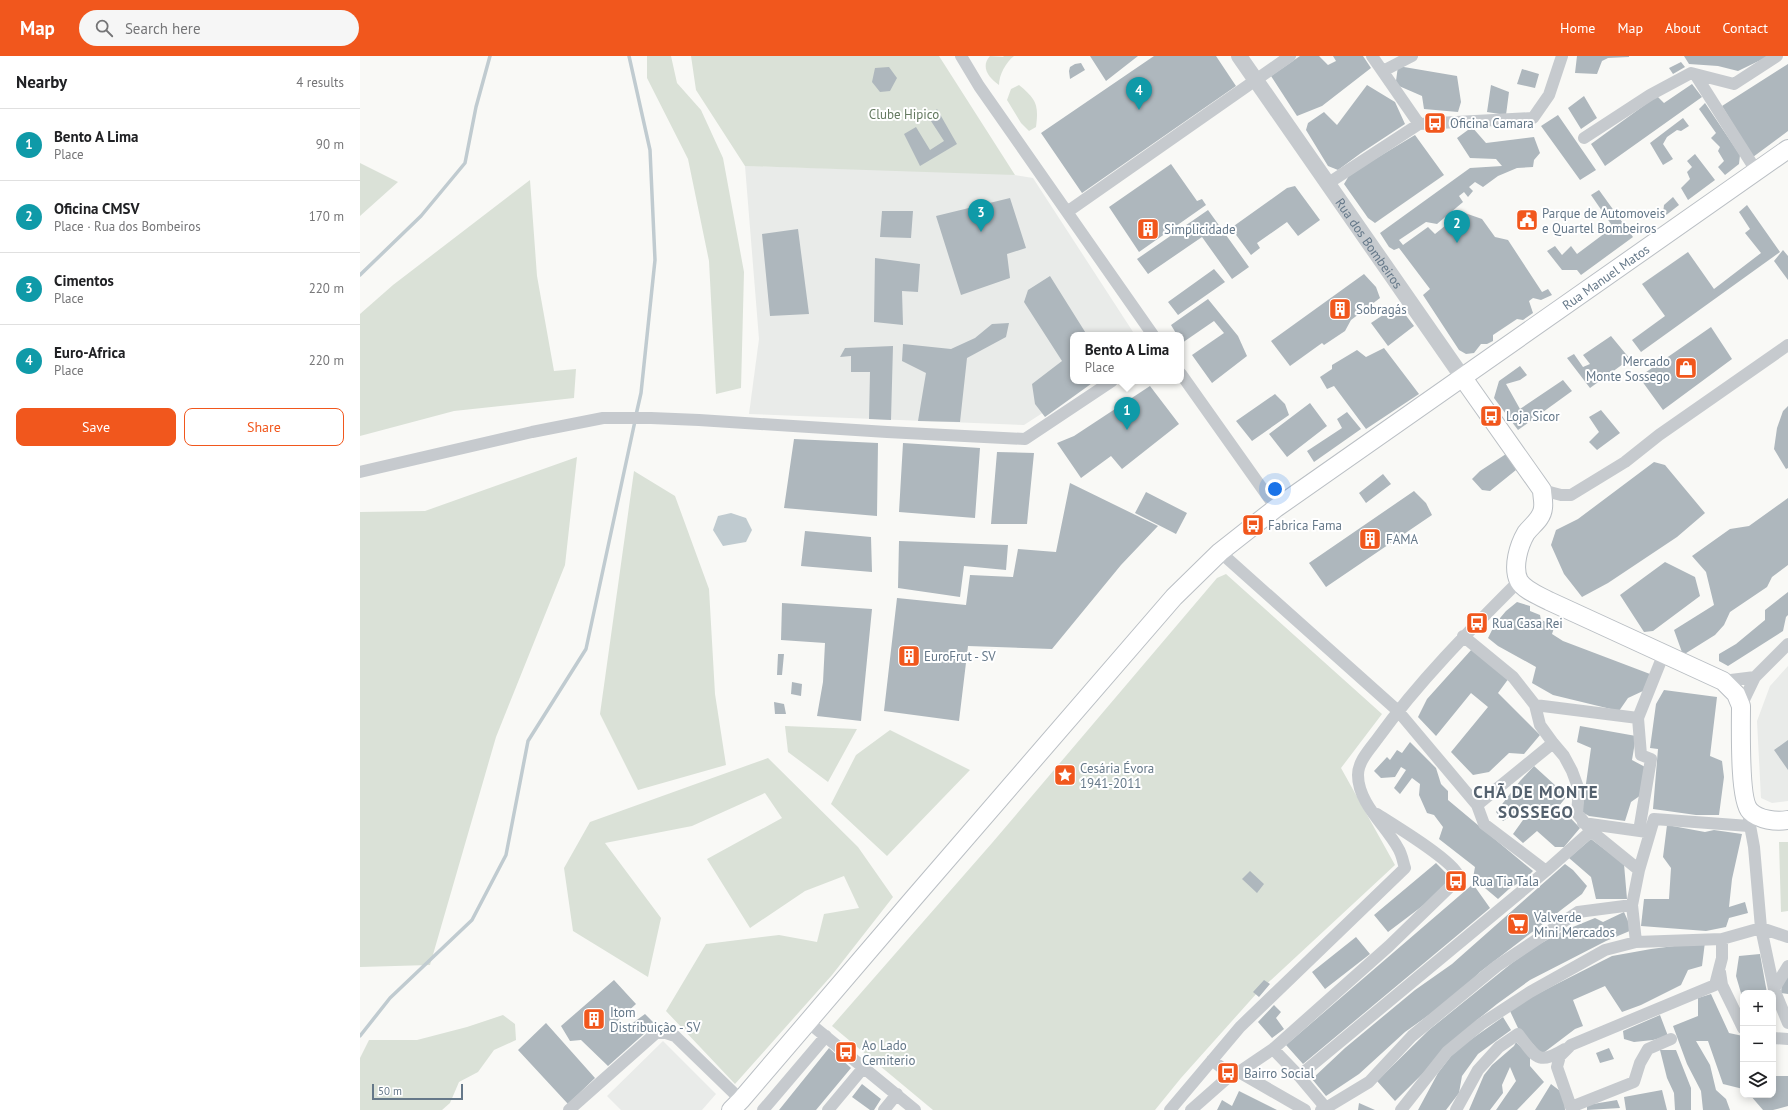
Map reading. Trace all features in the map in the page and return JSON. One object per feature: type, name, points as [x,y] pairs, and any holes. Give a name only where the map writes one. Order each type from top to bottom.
[{"type":"main road","name":"Rua Manuel Matos","points":[[736,1105],[912,899],[1174,597],[1220,552],[1276,508],[1464,378],[1788,149]]},
{"type":"main road","name":"Rua dos Bombeiros","points":[[1464,378],[1542,490]]},
{"type":"main road","points":[[1542,490],[1543,508],[1540,518],[1526,533],[1519,550],[1516,567],[1519,581],[1530,591],[1550,601],[1723,681],[1736,694],[1740,706],[1743,796],[1749,818],[1759,816],[1770,820],[1788,820]]},
{"type":"street","points":[[962,56],[979,86],[1151,332]]},
{"type":"street","name":"Rua dos Bombeiros","points":[[1239,56],[1464,378]]},
{"type":"street","points":[[1067,212],[1290,56]]},
{"type":"street","points":[[1372,56],[1419,124]]},
{"type":"street","points":[[1383,71],[1412,56]]},
{"type":"street","points":[[1327,184],[1419,124],[1533,118],[1549,95],[1562,56]]},
{"type":"street","points":[[1584,138],[1650,95],[1691,73],[1734,84],[1777,56]]},
{"type":"street","points":[[1695,74],[1757,172]]},
{"type":"street","points":[[1542,490],[1561,495],[1570,494],[1625,462],[1659,434],[1788,346]]},
{"type":"street","points":[[1184,378],[1276,508]]},
{"type":"street","points":[[360,472],[532,432],[603,418],[685,419],[1025,439],[1108,384]]},
{"type":"street","points":[[1220,552],[1398,711],[1477,805],[1484,824],[1546,871]]},
{"type":"street","points":[[1170,1110],[1240,1027],[1405,868],[1399,849],[1369,809],[1359,781],[1358,775],[1360,763],[1398,711],[1463,636],[1519,581]]},
{"type":"street","points":[[1463,636],[1513,677],[1535,705],[1540,725],[1564,756],[1579,790],[1577,813],[1587,827],[1639,870]]},
{"type":"street","points":[[1740,706],[1755,677],[1788,644]]},
{"type":"street","points":[[1636,942],[1632,905],[1645,832],[1651,759],[1641,755],[1638,718],[1664,654]]},
{"type":"street","points":[[1723,681],[1755,677]]},
{"type":"street","points":[[1535,705],[1638,718]]},
{"type":"street","points":[[1477,805],[1553,743]]},
{"type":"street","points":[[1179,1100],[1193,1110],[1236,1073],[1273,1049],[1389,946],[1456,881],[1458,875],[1455,869],[1426,847],[1369,809]]},
{"type":"street","points":[[1645,832],[1654,819],[1749,818],[1754,847],[1761,928],[1774,989],[1788,1023]]},
{"type":"street","points":[[1587,827],[1645,832]]},
{"type":"street","points":[[1299,1076],[1546,871],[1587,827]]},
{"type":"street","points":[[1273,1049],[1299,1076],[1325,1109],[1368,1082],[1412,1036],[1497,966],[1578,912],[1632,905]]},
{"type":"street","points":[[1401,1110],[1448,1052],[1481,1024],[1530,992],[1605,950],[1636,942],[1722,939],[1761,928],[1788,937]]},
{"type":"street","points":[[1456,1110],[1478,1070],[1499,1047],[1518,1034],[1534,1055],[1542,1059],[1551,1057],[1571,1045],[1716,985],[1722,958],[1722,939]]},
{"type":"street","points":[[1774,989],[1788,966]]},
{"type":"street","points":[[1719,968],[1722,985],[1742,1026]]},
{"type":"street","points":[[808,1022],[915,1110]]},
{"type":"street","points":[[569,1110],[656,1033],[666,1033],[675,1036],[736,1105]]},
{"type":"street","points":[[763,1110],[826,1036]]},
{"type":"street","points":[[1776,1038],[1788,1039]]},
{"type":"street","points":[[1571,1045],[1560,1056],[1557,1068],[1572,1108],[1634,1082],[1640,1063],[1648,1049],[1671,1039]]},
{"type":"street","points":[[1212,1060],[1228,1072],[1236,1073],[1305,1110]]},
{"type":"street","points":[[828,1110],[864,1067]]},
{"type":"street","points":[[884,1110],[897,1094]]},
{"type":"shaded area","points":[[745,166],[1002,173],[1033,178],[1133,332],[1070,332],[1070,384],[1087,384],[1024,425],[749,414],[759,339]]},
{"type":"shaded area","points":[[731,513],[746,518],[752,530],[746,542],[723,546],[713,530],[718,516]]},
{"type":"shaded area","points":[[1788,666],[1788,801],[1772,803],[1761,798],[1757,721],[1770,686]]},
{"type":"shaded area","points":[[663,1041],[716,1094],[702,1110],[621,1110],[607,1096]]},
{"type":"green space","points":[[647,56],[671,56],[677,83],[701,110],[723,158],[744,272],[741,388],[716,394],[709,261],[688,159],[647,78]]},
{"type":"green space","name":"Clube Hipico","points":[[691,56],[939,56],[1015,175],[745,166],[696,90]]},
{"type":"green space","points":[[990,56],[1014,56],[1004,69],[1000,77],[999,85],[989,76],[987,72],[986,64]]},
{"type":"green space","points":[[1019,85],[1033,98],[1036,107],[1036,127],[1029,131],[1021,123],[1007,100],[1011,89]]},
{"type":"green space","points":[[360,163],[398,182],[360,216]]},
{"type":"green space","points":[[530,180],[537,276],[554,371],[576,369],[574,398],[454,411],[360,436],[360,314],[393,285]]},
{"type":"green space","points":[[577,457],[565,565],[496,737],[430,965],[360,967],[360,512],[425,511]]},
{"type":"green space","points":[[634,471],[675,496],[709,589],[715,694],[726,765],[638,790],[600,714]]},
{"type":"green space","points":[[1226,574],[1382,714],[1341,768],[1395,865],[1257,993],[1181,1078],[1155,1110],[933,1110],[832,1026],[992,843],[1217,578]]},
{"type":"green space","points":[[785,726],[857,729],[828,782],[788,752]]},
{"type":"green space","points":[[890,730],[970,770],[887,856],[831,804],[856,755]]},
{"type":"green space","points":[[768,758],[858,847],[893,897],[832,975],[735,1084],[666,1011],[706,944],[779,935],[817,942],[824,914],[859,908],[844,876],[805,891],[750,928],[707,859],[782,818],[765,793],[692,826],[605,843],[661,918],[648,977],[573,931],[564,868],[590,822]]},
{"type":"green space","points":[[1779,842],[1788,842],[1788,911],[1781,912]]},
{"type":"green space","points":[[503,1015],[515,1024],[516,1040],[494,1050],[478,1072],[459,1082],[450,1103],[442,1110],[360,1110],[360,1058],[369,1040],[417,1040],[467,1027]]},
{"type":"building","points":[[1090,56],[1138,56],[1106,81]]},
{"type":"building","points":[[1154,56],[1216,56],[1236,86],[1082,193],[1041,133]]},
{"type":"building","points":[[1300,56],[1319,56],[1328,65],[1336,61],[1333,56],[1363,56],[1371,68],[1322,106],[1297,116],[1271,76]]},
{"type":"building","points":[[1577,56],[1629,57],[1608,58],[1602,61],[1597,74],[1575,73]]},
{"type":"building","points":[[1684,56],[1769,56],[1738,71],[1718,66],[1689,64]]},
{"type":"building","points":[[1681,62],[1685,67],[1673,74],[1669,68]]},
{"type":"building","points":[[1081,63],[1085,70],[1070,79],[1070,67]]},
{"type":"building","points":[[1788,64],[1788,131],[1753,157],[1722,106]]},
{"type":"building","points":[[1398,66],[1457,76],[1461,102],[1458,112],[1424,109],[1422,96],[1399,86],[1396,81]]},
{"type":"building","points":[[889,67],[897,78],[890,91],[880,92],[872,82],[875,68]]},
{"type":"building","points":[[1522,69],[1539,74],[1535,88],[1517,84]]},
{"type":"building","points":[[1692,84],[1702,97],[1605,166],[1591,144],[1657,96],[1664,103]]},
{"type":"building","points":[[1367,85],[1395,102],[1405,124],[1338,170],[1328,166],[1306,130],[1308,123],[1324,112],[1337,125]]},
{"type":"building","points":[[1491,85],[1509,92],[1506,115],[1487,112]]},
{"type":"building","points":[[1584,96],[1597,118],[1581,129],[1568,108]]},
{"type":"building","points":[[1705,103],[1740,155],[1739,164],[1725,175],[1718,167],[1724,161],[1718,151],[1720,147],[1711,138],[1716,133],[1699,109]]},
{"type":"building","points":[[937,109],[957,144],[920,166],[904,134],[916,127],[930,150],[944,141],[929,118]]},
{"type":"building","points":[[1558,115],[1596,170],[1580,180],[1541,126]]},
{"type":"building","points":[[1683,118],[1689,126],[1681,131],[1677,130],[1667,137],[1663,144],[1673,159],[1663,165],[1650,143]]},
{"type":"building","points":[[1472,127],[1486,143],[1534,137],[1540,153],[1534,160],[1533,167],[1517,168],[1498,176],[1483,187],[1475,182],[1469,187],[1473,191],[1468,197],[1464,192],[1459,196],[1463,202],[1437,224],[1426,222],[1399,240],[1403,245],[1428,227],[1435,234],[1462,212],[1482,219],[1495,237],[1508,240],[1542,292],[1548,289],[1552,295],[1541,300],[1533,298],[1529,301],[1533,313],[1523,320],[1517,319],[1493,335],[1493,341],[1487,344],[1481,344],[1474,353],[1466,354],[1459,350],[1423,295],[1430,289],[1399,248],[1394,250],[1389,247],[1380,233],[1470,168],[1502,166],[1496,159],[1470,158],[1457,138]]},
{"type":"building","points":[[1415,135],[1444,175],[1375,223],[1368,218],[1344,184],[1350,174]]},
{"type":"building","points":[[1695,154],[1715,180],[1688,200],[1681,188],[1690,179],[1687,172],[1692,167],[1687,161]]},
{"type":"building","name":"Simplicidade","points":[[1171,164],[1197,201],[1202,199],[1206,205],[1139,252],[1109,207]]},
{"type":"building","points":[[1295,186],[1320,220],[1298,236],[1287,222],[1257,243],[1260,248],[1251,255],[1231,228],[1287,188]]},
{"type":"building","points":[[1599,190],[1633,237],[1581,275],[1577,270],[1562,270],[1547,251],[1555,246],[1562,255],[1571,246],[1577,254],[1613,227],[1591,195]]},
{"type":"building","points":[[1673,197],[1679,205],[1665,216],[1663,213],[1664,205]]},
{"type":"building","points":[[1010,198],[1026,248],[1007,254],[1010,278],[961,295],[936,216]]},
{"type":"building","points":[[1747,205],[1780,252],[1641,352],[1632,340],[1665,316],[1642,284],[1688,252],[1714,289],[1761,253],[1745,233],[1750,229],[1739,212]]},
{"type":"building","points":[[1208,210],[1249,267],[1232,279],[1202,237],[1148,274],[1137,259]]},
{"type":"building","points":[[882,211],[913,211],[911,238],[880,237]]},
{"type":"building","points":[[798,229],[809,314],[770,316],[762,234]]},
{"type":"building","points":[[1783,250],[1788,256],[1788,280],[1774,261]]},
{"type":"building","points":[[875,258],[920,264],[918,292],[902,291],[903,325],[874,322]]},
{"type":"building","points":[[1214,269],[1225,282],[1178,315],[1168,302]]},
{"type":"building","name":"Sobragás","points":[[1364,274],[1376,287],[1380,298],[1351,320],[1345,331],[1324,345],[1322,343],[1290,366],[1271,341]]},
{"type":"building","points":[[1050,276],[1085,332],[1070,332],[1070,384],[1091,384],[1045,417],[1035,404],[1032,384],[1062,361],[1024,302],[1028,290]]},
{"type":"building","points":[[1208,299],[1238,336],[1247,356],[1212,383],[1192,355],[1224,333],[1214,321],[1184,342],[1184,332],[1175,332],[1171,325]]},
{"type":"building","points":[[1398,305],[1414,326],[1388,346],[1371,323]]},
{"type":"building","points":[[1009,323],[1006,337],[967,358],[960,422],[918,421],[926,373],[902,361],[903,344],[951,349],[975,338],[992,324]]},
{"type":"building","name":"Mercado Monte Sossego","points":[[1711,327],[1732,359],[1663,410],[1639,377]]},
{"type":"building","points":[[1611,336],[1630,359],[1590,388],[1567,358],[1574,354],[1583,367],[1590,364],[1583,355]]},
{"type":"building","points":[[893,346],[891,420],[869,419],[870,372],[851,372],[851,356],[840,357],[845,348]]},
{"type":"building","points":[[1384,348],[1419,394],[1366,429],[1334,386],[1327,389],[1320,377],[1332,369],[1332,365],[1357,350],[1366,357]]},
{"type":"building","points":[[1520,366],[1527,375],[1520,380],[1506,384],[1520,409],[1563,380],[1572,391],[1518,430],[1494,398],[1499,381]]},
{"type":"building","points":[[1150,386],[1179,424],[1122,469],[1111,456],[1081,478],[1057,443],[1074,436]]},
{"type":"building","points":[[1275,394],[1285,404],[1289,415],[1252,441],[1236,421]]},
{"type":"building","points":[[1310,403],[1327,426],[1287,457],[1269,434]]},
{"type":"building","points":[[1788,406],[1788,468],[1786,469],[1774,449],[1777,428],[1783,411]]},
{"type":"building","points":[[1601,410],[1620,433],[1597,450],[1589,442],[1599,432],[1589,417]]},
{"type":"building","points":[[1347,412],[1361,429],[1314,462],[1307,451],[1342,428],[1337,419]]},
{"type":"building","points":[[794,439],[878,443],[877,516],[784,508]]},
{"type":"building","points":[[903,443],[980,448],[975,518],[899,512]]},
{"type":"building","points":[[997,452],[1034,453],[1027,524],[991,524]]},
{"type":"building","points":[[1506,454],[1516,470],[1490,491],[1482,490],[1472,479],[1480,471]]},
{"type":"building","points":[[1654,462],[1665,465],[1705,513],[1677,537],[1608,583],[1582,597],[1564,574],[1551,545],[1556,530],[1578,519]]},
{"type":"building","points":[[1383,474],[1391,484],[1366,503],[1359,493]]},
{"type":"building","points":[[1070,483],[1158,526],[1121,565],[1052,649],[968,646],[959,721],[884,711],[897,598],[966,605],[970,575],[1013,577],[1018,549],[1056,552]]},
{"type":"building","name":"FAMA","points":[[1414,491],[1426,503],[1432,515],[1326,587],[1309,563]]},
{"type":"building","points":[[1146,492],[1187,513],[1176,534],[1135,513]]},
{"type":"building","points":[[1788,498],[1788,565],[1772,577],[1767,587],[1730,612],[1724,625],[1715,635],[1683,655],[1674,630],[1714,605],[1706,572],[1692,556],[1730,529],[1749,526]]},
{"type":"building","points":[[805,531],[871,537],[872,572],[801,566]]},
{"type":"building","points":[[899,541],[1008,545],[1006,570],[964,566],[960,597],[898,588]]},
{"type":"building","points":[[1665,562],[1695,577],[1700,596],[1653,631],[1644,632],[1620,595]]},
{"type":"building","points":[[1788,592],[1788,615],[1786,617],[1783,631],[1728,666],[1719,661],[1719,654],[1736,644],[1765,620],[1765,610]]},
{"type":"building","points":[[1517,602],[1530,606],[1530,611],[1540,615],[1541,620],[1555,625],[1552,634],[1563,641],[1650,674],[1643,691],[1628,698],[1619,711],[1553,695],[1532,683],[1536,667],[1498,646],[1488,638],[1495,624],[1506,611]]},
{"type":"building","points":[[782,603],[872,609],[861,721],[817,716],[823,682],[825,643],[781,640]]},
{"type":"building","points":[[1472,649],[1509,678],[1498,693],[1540,735],[1524,754],[1509,753],[1489,772],[1473,775],[1451,752],[1488,707],[1471,693],[1436,736],[1418,717],[1427,699]]},
{"type":"building","points":[[778,654],[784,654],[782,675],[777,675]]},
{"type":"building","points":[[792,682],[802,684],[801,696],[791,694]]},
{"type":"building","points":[[1664,690],[1717,697],[1710,756],[1722,761],[1724,777],[1719,815],[1696,815],[1653,809],[1658,749],[1650,748],[1656,704]]},
{"type":"building","points":[[774,702],[784,704],[786,714],[775,714]]},
{"type":"building","points":[[1580,726],[1636,736],[1632,760],[1647,768],[1641,795],[1631,802],[1625,821],[1589,816],[1582,812],[1591,748],[1577,742]]},
{"type":"building","points":[[1788,740],[1788,770],[1774,750]]},
{"type":"building","points":[[1410,742],[1436,768],[1441,784],[1448,791],[1448,800],[1533,871],[1498,899],[1473,878],[1475,867],[1439,839],[1443,827],[1434,815],[1427,813],[1419,795],[1420,784],[1412,778],[1400,794],[1394,788],[1406,770],[1401,767],[1395,777],[1381,778],[1374,771],[1387,757],[1390,760],[1397,750],[1402,753]]},
{"type":"building","points":[[1534,766],[1567,796],[1559,806],[1580,828],[1564,847],[1555,847],[1537,831],[1523,843],[1513,834],[1530,810],[1526,807],[1503,821],[1496,812],[1520,781]]},
{"type":"building","points":[[1667,825],[1705,832],[1714,830],[1742,834],[1732,879],[1729,907],[1745,902],[1748,913],[1729,918],[1726,927],[1706,931],[1641,926],[1644,899],[1669,899],[1671,868],[1663,857]]},
{"type":"building","points":[[1591,839],[1624,864],[1627,899],[1596,899],[1591,877],[1569,858]]},
{"type":"building","points":[[1436,863],[1451,878],[1425,904],[1388,932],[1374,915]]},
{"type":"building","points":[[1565,864],[1573,870],[1587,886],[1582,894],[1480,972],[1466,986],[1433,1012],[1405,1032],[1359,1074],[1326,1096],[1312,1079],[1345,1048],[1415,990],[1452,964]]},
{"type":"building","points":[[1250,871],[1264,884],[1257,893],[1242,879]]},
{"type":"building","points":[[1473,884],[1490,908],[1303,1064],[1286,1045]]},
{"type":"building","points":[[1624,912],[1632,930],[1606,941],[1530,980],[1477,1020],[1395,1101],[1377,1081],[1429,1030],[1512,963],[1536,946],[1563,931],[1595,918],[1603,922]]},
{"type":"building","points":[[1356,937],[1370,954],[1325,989],[1312,972]]},
{"type":"building","points":[[1705,942],[1702,966],[1688,970],[1681,985],[1641,1005],[1622,1012],[1605,986],[1573,1000],[1583,1026],[1575,1029],[1542,1054],[1518,1028],[1510,1011],[1527,999],[1612,956]]},
{"type":"building","points":[[1760,954],[1766,990],[1740,990],[1736,976],[1739,956]]},
{"type":"building","points":[[1788,972],[1788,994],[1781,993],[1782,982]]},
{"type":"building","name":"Itom Distribuição - SV","points":[[614,980],[636,1004],[613,1025],[619,1033],[645,1014],[655,1024],[608,1066],[581,1040],[570,1041],[561,1026]]},
{"type":"building","points":[[1264,980],[1270,984],[1259,997],[1253,992]]},
{"type":"building","points":[[1711,994],[1729,1033],[1740,1035],[1740,1088],[1723,1084],[1708,1041],[1696,1041],[1710,1065],[1716,1090],[1726,1099],[1730,1110],[1703,1110],[1701,1091],[1687,1064],[1673,1026],[1698,1016],[1698,998]]},
{"type":"building","points":[[1274,1005],[1281,1012],[1276,1018],[1284,1029],[1272,1038],[1258,1022]]},
{"type":"building","points":[[1660,1015],[1668,1036],[1653,1040],[1634,1042],[1624,1039],[1623,1031]]},
{"type":"building","points":[[1503,1017],[1511,1030],[1478,1054],[1462,1076],[1459,1093],[1446,1110],[1418,1110],[1438,1073],[1451,1056],[1466,1043]]},
{"type":"building","points":[[546,1023],[595,1078],[568,1104],[518,1050]]},
{"type":"building","points":[[1516,1042],[1530,1056],[1530,1066],[1544,1082],[1517,1110],[1496,1110],[1516,1081],[1510,1067],[1502,1085],[1503,1093],[1490,1110],[1469,1110],[1484,1075],[1492,1065],[1514,1046]]},
{"type":"building","points":[[829,1048],[851,1068],[816,1110],[779,1110]]},
{"type":"building","points":[[1609,1048],[1614,1059],[1600,1063],[1596,1053]]},
{"type":"building","points":[[1660,1050],[1676,1050],[1691,1088],[1691,1110],[1675,1110],[1674,1093],[1667,1078]]},
{"type":"building","points":[[1776,1076],[1788,1076],[1788,1106],[1773,1110],[1763,1110],[1753,1098],[1776,1098]]},
{"type":"building","points":[[862,1084],[881,1099],[874,1110],[870,1110],[852,1097]]},
{"type":"building","points":[[1551,1084],[1564,1094],[1565,1110],[1535,1110]]},
{"type":"building","points":[[1662,1090],[1667,1110],[1626,1110],[1624,1097]]},
{"type":"building","points":[[1239,1091],[1277,1110],[1217,1110],[1222,1100],[1232,1106]]},
{"type":"building","points":[[1617,1100],[1620,1108],[1587,1110],[1587,1105]]},
{"type":"building","points":[[1359,1103],[1375,1110],[1358,1110]]},
{"type":"waterway","points":[[360,275],[421,216],[465,163],[476,107],[490,56]]},
{"type":"waterway","points":[[629,56],[650,150],[655,260],[641,393],[636,415]]},
{"type":"waterway","points":[[360,1036],[390,998],[472,920],[506,855],[528,741],[586,649],[635,421]]},
{"type":"place","name":"Euro-Africa","points":[[1139,110]]},
{"type":"place","name":"Oficina Camara","points":[[1435,123]]},
{"type":"place","name":"Parque de Automoveis e Quartel Bombeiros","points":[[1527,220]]},
{"type":"place","name":"Simplicidade","points":[[1148,229]]},
{"type":"place","name":"Cimentos","points":[[981,232]]},
{"type":"place","name":"Oficina CMSV","points":[[1457,243]]},
{"type":"place","name":"Sobragás","points":[[1340,309]]},
{"type":"place","name":"Mercado Monte Sossego","points":[[1686,368]]},
{"type":"place","name":"Loja Sicor","points":[[1491,416]]},
{"type":"place","name":"Bento A Lima","points":[[1127,430]]},
{"type":"place","name":"Fabrica Fama","points":[[1253,525]]},
{"type":"place","name":"FAMA","points":[[1370,539]]},
{"type":"place","name":"Rua Casa Rei","points":[[1477,623]]},
{"type":"place","name":"EuroFrut - SV","points":[[909,656]]},
{"type":"place","name":"Cesária Évora 1941-2011","points":[[1065,775]]},
{"type":"place","name":"Rua Tia Tala","points":[[1456,881]]},
{"type":"place","name":"Valverde Mini Mercados","points":[[1518,924]]},
{"type":"place","name":"Itom Distribuição - SV","points":[[594,1019]]},
{"type":"place","name":"Ao Lado Cemiterio","points":[[846,1052]]},
{"type":"place","name":"Bairro Social","points":[[1228,1073]]},
{"type":"district","name":"CHÃ DE MONTE SOSSEGO","points":[[1536,802]]}]
